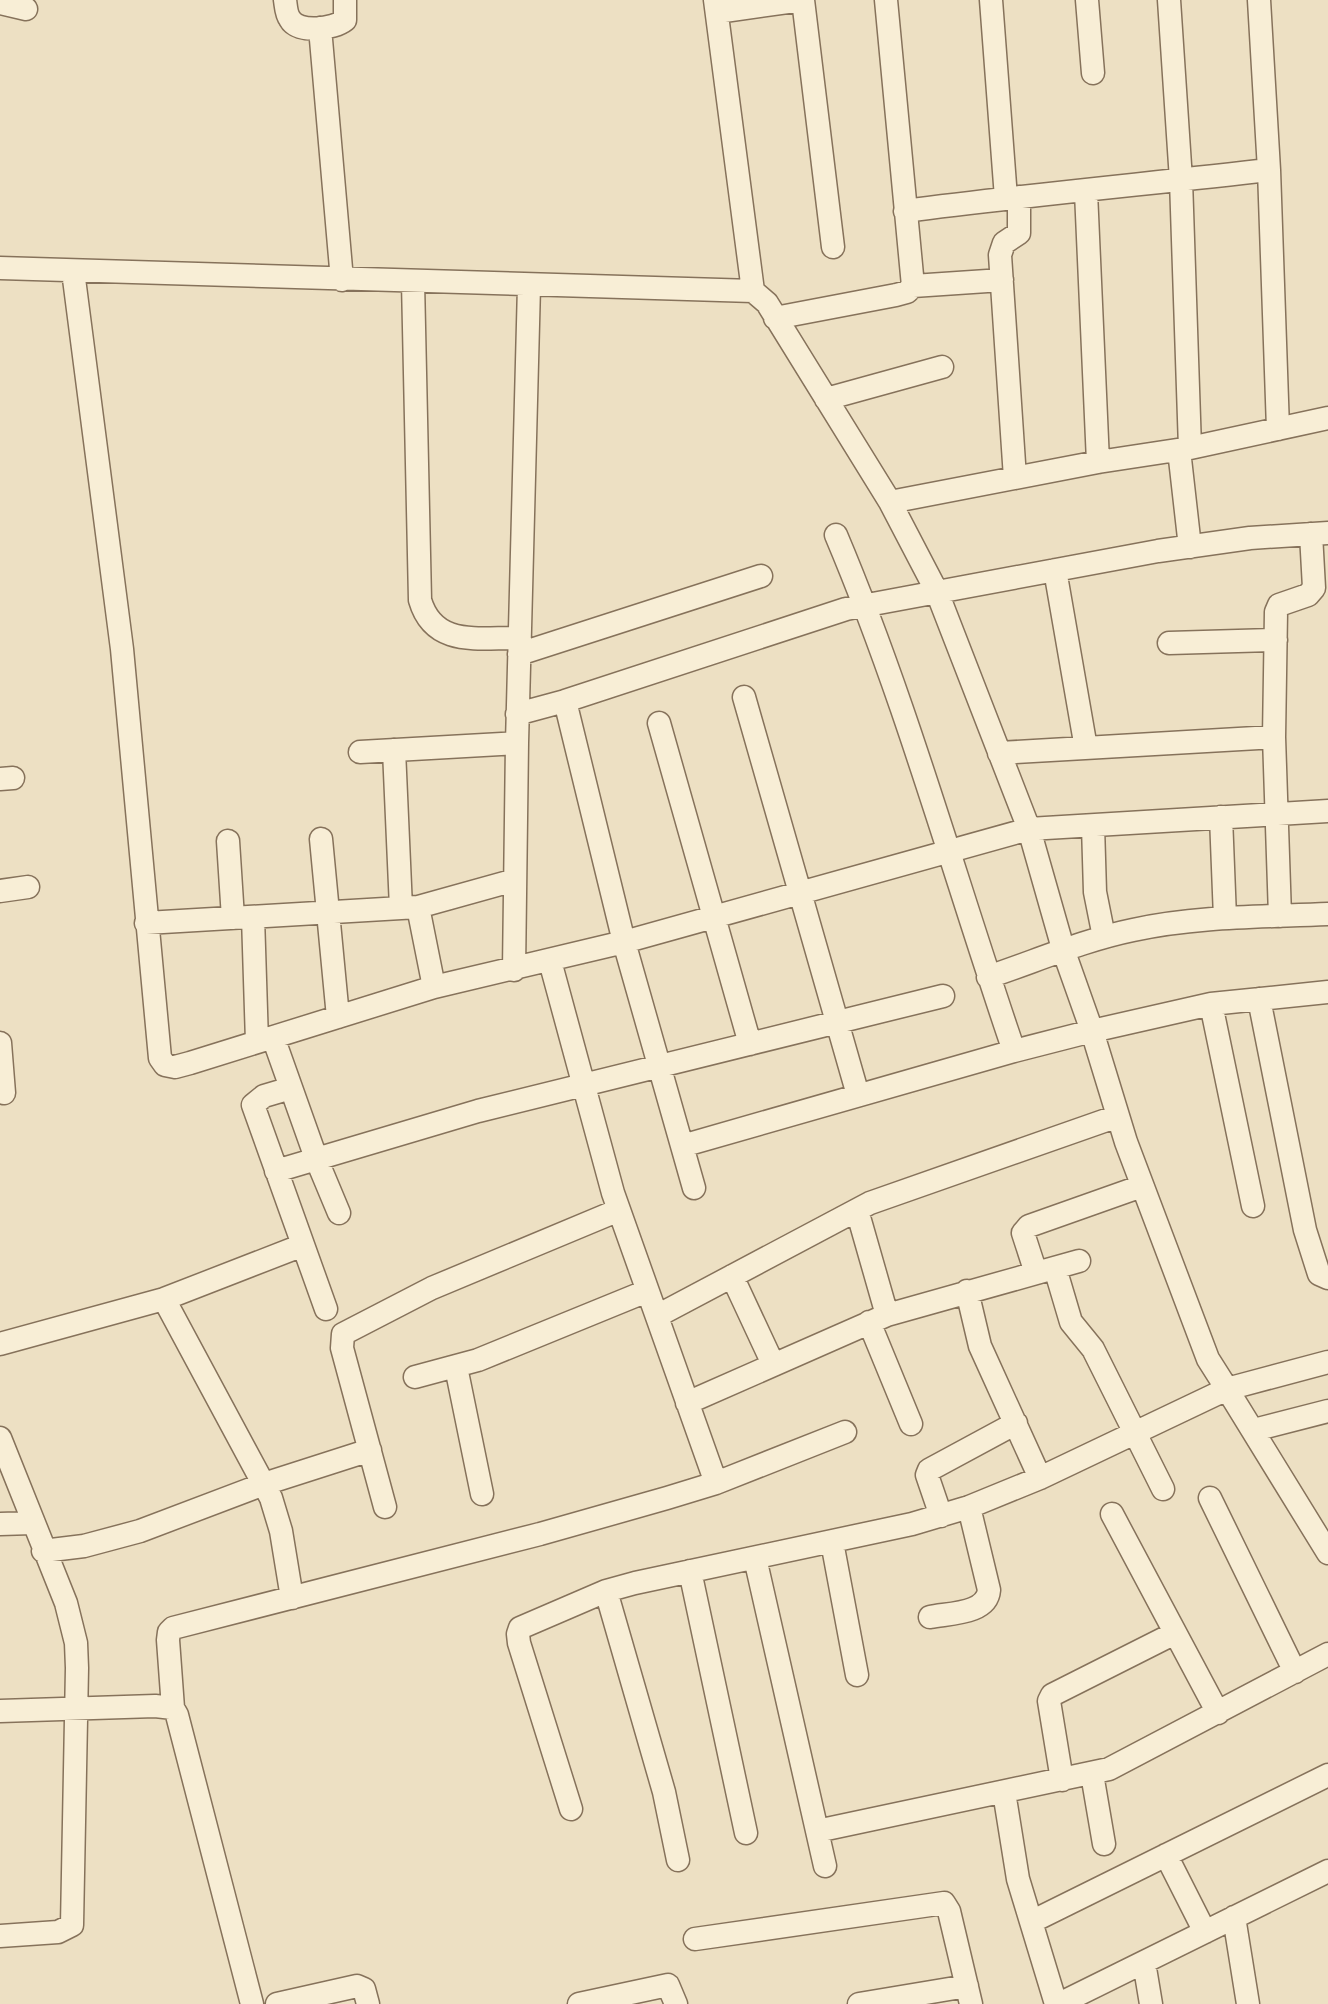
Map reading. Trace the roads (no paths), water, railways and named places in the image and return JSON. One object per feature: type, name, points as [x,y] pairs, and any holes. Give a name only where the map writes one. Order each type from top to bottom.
[{"type":"street","points":[[285,0],[290,20],[295,25],[320,28],[345,20],[345,0]]},
{"type":"street","points":[[753,291],[716,6],[803,0],[833,247]]},
{"type":"street","points":[[886,0],[913,286]]},
{"type":"street","points":[[991,0],[1013,197],[1021,225],[1016,237],[1001,247],[1015,478]]},
{"type":"street","points":[[1087,0],[1093,73]]},
{"type":"street","points":[[1169,0],[1181,180],[1184,449],[1190,547]]},
{"type":"street","points":[[1259,0],[1269,170],[1278,429]]},
{"type":"street","points":[[0,3],[26,9]]},
{"type":"street","points":[[320,28],[342,280]]},
{"type":"street","points":[[905,211],[1269,170]]},
{"type":"street","points":[[1086,192],[1098,462]]},
{"type":"street","points":[[0,268],[753,291],[762,297],[890,502],[937,592],[1029,829],[1064,952],[1118,1116],[1208,1359],[1254,1430],[1319,1520],[1328,1553]]},
{"type":"street","points":[[73,271],[122,649],[146,923],[160,1058],[165,1065],[175,1067],[190,1063],[434,987],[624,942],[1029,829],[1328,811]]},
{"type":"street","points":[[775,318],[896,295],[907,292],[913,286],[1002,280]]},
{"type":"street","points":[[413,282],[420,600],[430,621],[446,634],[519,646],[761,576]]},
{"type":"street","points":[[514,970],[517,714],[529,286]]},
{"type":"street","points":[[826,399],[942,367]]},
{"type":"street","points":[[890,502],[1098,462],[1184,449],[1328,418]]},
{"type":"street","points":[[517,714],[846,609],[1190,547],[1250,538],[1320,534],[1314,588],[1308,595],[1279,605],[1276,612],[1274,737],[1280,916]]},
{"type":"street","points":[[836,535],[866,605],[1014,1051]]},
{"type":"street","points":[[1055,570],[1086,748]]},
{"type":"street","points":[[1169,643],[1276,640]]},
{"type":"street","points":[[744,697],[858,1095]]},
{"type":"street","points":[[565,701],[624,942],[694,1188]]},
{"type":"street","points":[[659,723],[750,1044]]},
{"type":"street","points":[[999,753],[1274,737]]},
{"type":"street","points":[[360,752],[517,743]]},
{"type":"street","points":[[394,750],[409,908],[434,987]]},
{"type":"street","points":[[1221,817],[1225,918]]},
{"type":"street","points":[[1093,826],[1095,892],[1104,937]]},
{"type":"street","points":[[321,839],[338,1017]]},
{"type":"street","points":[[228,841],[265,1040],[291,1088],[339,1213]]},
{"type":"street","points":[[146,923],[409,908],[515,880]]},
{"type":"street","points":[[0,891],[28,887]]},
{"type":"street","points":[[988,977],[1104,937],[1161,925],[1225,918],[1328,914]]},
{"type":"street","points":[[550,961],[619,1210],[716,1483]]},
{"type":"street","points":[[682,1146],[1092,1031],[1211,1004],[1328,992]]},
{"type":"street","points":[[276,1171],[478,1111],[943,996]]},
{"type":"street","points":[[1259,999],[1305,1230],[1319,1274],[1328,1278]]},
{"type":"street","points":[[1211,1004],[1253,1206]]},
{"type":"street","points":[[0,1043],[4,1093]]},
{"type":"street","points":[[291,1088],[264,1096],[253,1105],[326,1309]]},
{"type":"street","points":[[657,1316],[857,1210],[903,1190],[1118,1116]]},
{"type":"street","points":[[1142,1186],[1029,1226],[1023,1233],[1024,1241],[1045,1270],[1071,1322],[1093,1349],[1163,1489]]},
{"type":"street","points":[[385,1507],[342,1348],[343,1334],[432,1288],[619,1210]]},
{"type":"street","points":[[857,1210],[878,1318],[911,1424]]},
{"type":"street","points":[[0,1344],[164,1299],[303,1245]]},
{"type":"street","points":[[687,1403],[878,1318],[1079,1261]]},
{"type":"street","points":[[732,1276],[773,1364]]},
{"type":"street","points":[[415,1377],[505,1350],[647,1291]]},
{"type":"street","points":[[967,1291],[980,1346],[1040,1478]]},
{"type":"street","points":[[164,1299],[271,1498],[281,1531],[292,1598]]},
{"type":"street","points":[[571,1809],[518,1634],[520,1628],[529,1622],[606,1591],[832,1542],[969,1507],[1040,1478],[1227,1389],[1328,1362]]},
{"type":"street","points":[[456,1367],[482,1494]]},
{"type":"street","points":[[1254,1430],[1328,1411]]},
{"type":"street","points":[[941,1516],[927,1475],[929,1470],[1016,1423]]},
{"type":"street","points":[[252,2004],[173,1708],[169,1632],[183,1624],[540,1534],[716,1483],[845,1432]]},
{"type":"street","points":[[0,1438],[73,1623],[77,1668],[72,1925],[58,1932],[0,1936]]},
{"type":"street","points":[[43,1551],[84,1546],[140,1531],[264,1484],[370,1450]]},
{"type":"street","points":[[1210,1498],[1295,1672]]},
{"type":"street","points":[[930,1617],[974,1609],[989,1598],[969,1507]]},
{"type":"street","points":[[1112,1514],[1218,1713]]},
{"type":"street","points":[[0,1524],[33,1523]]},
{"type":"street","points":[[832,1542],[857,1675]]},
{"type":"street","points":[[755,1558],[825,1866]]},
{"type":"street","points":[[690,1571],[746,1833]]},
{"type":"street","points":[[606,1591],[664,1792],[678,1860]]},
{"type":"street","points":[[1062,1780],[1049,1701],[1052,1695],[1175,1633]]},
{"type":"street","points":[[817,1831],[1109,1769],[1328,1654]]},
{"type":"street","points":[[0,1711],[173,1708]]},
{"type":"street","points":[[1092,1774],[1104,1844]]},
{"type":"street","points":[[1031,1922],[1328,1775]]},
{"type":"street","points":[[1004,1792],[1018,1879],[1057,2004],[1328,1871]]},
{"type":"street","points":[[1166,1855],[1205,1932]]},
{"type":"street","points":[[695,1939],[944,1903],[949,1911],[969,1995],[859,2004]]},
{"type":"street","points":[[1234,1917],[1248,2004]]},
{"type":"street","points":[[1144,1962],[1151,2004]]},
{"type":"street","points":[[579,2004],[668,1985],[676,2004]]},
{"type":"street","points":[[277,2004],[357,1986],[364,1989],[368,2004]]}]
